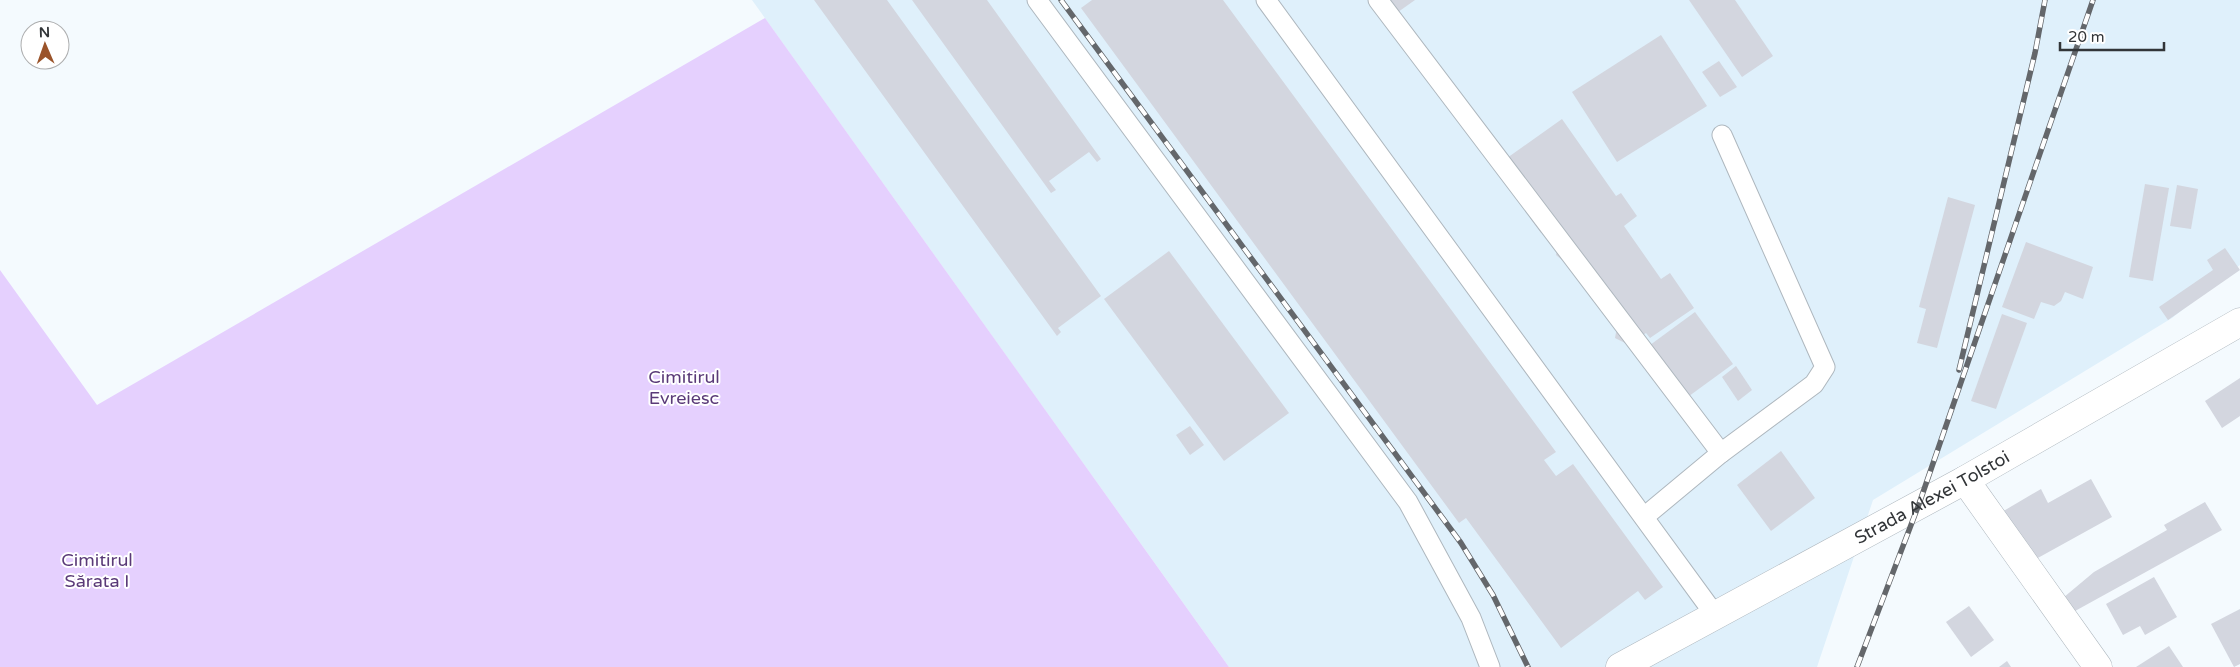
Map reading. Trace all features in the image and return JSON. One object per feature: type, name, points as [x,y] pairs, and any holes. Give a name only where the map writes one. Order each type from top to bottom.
[{"type":"main road","name":"Strada Alexei Tolstoi","points":[[1620,667],[1965,480],[2240,322]]},
{"type":"main road","points":[[1965,480],[2098,667]]},
{"type":"lane","points":[[1037,0],[1408,502],[1471,618],[1490,667]]},
{"type":"lane","points":[[1266,0],[1716,614]]},
{"type":"lane","points":[[1378,0],[1721,453]]},
{"type":"lane","points":[[1644,517],[1721,453],[1814,384],[1825,367],[1722,135]]},
{"type":"shaded area","points":[[752,0],[2240,0],[2240,265],[2172,318],[1873,500],[1817,667],[1229,667]]},
{"type":"green space","name":"Cimitirul Evreiesc","points":[[765,18],[1229,667],[0,667],[0,270],[97,405]]},
{"type":"building","points":[[814,0],[887,0],[1101,296],[1058,328],[1061,332],[1057,336]]},
{"type":"building","points":[[912,0],[987,0],[1101,159],[1097,162],[1089,152],[1049,181],[1056,190],[1051,193]]},
{"type":"building","points":[[1092,0],[1223,0],[1556,452],[1544,460],[1556,476],[1573,464],[1663,587],[1645,600],[1638,591],[1561,648],[1466,518],[1459,523],[1081,8]]},
{"type":"building","points":[[1379,0],[1415,0],[1391,17]]},
{"type":"building","points":[[1689,0],[1735,0],[1773,56],[1742,77]]},
{"type":"building","points":[[1661,35],[1707,106],[1617,162],[1572,92]]},
{"type":"building","points":[[1719,61],[1737,87],[1720,97],[1702,72]]},
{"type":"building","points":[[1562,119],[1616,196],[1621,193],[1637,216],[1624,226],[1661,279],[1670,273],[1694,308],[1650,338],[1646,333],[1629,345],[1615,338],[1617,327],[1574,270],[1556,255],[1559,241],[1555,223],[1541,233],[1530,218],[1544,208],[1507,158]]},
{"type":"building","points":[[2145,184],[2169,188],[2153,281],[2129,277]]},
{"type":"building","points":[[2177,185],[2198,189],[2191,229],[2170,226]]},
{"type":"building","points":[[1948,197],[1975,205],[1937,348],[1917,343],[1926,309],[1919,307]]},
{"type":"building","points":[[2026,242],[2093,267],[2083,299],[2065,292],[2061,301],[2054,306],[2041,302],[2034,319],[2002,307]]},
{"type":"building","points":[[2225,248],[2240,270],[2168,320],[2159,307],[2213,270],[2207,260]]},
{"type":"building","points":[[1169,251],[1289,413],[1224,461],[1104,299]]},
{"type":"building","points":[[1695,312],[1733,364],[1685,399],[1646,348]]},
{"type":"building","points":[[2002,314],[2027,323],[1996,409],[1971,401]]},
{"type":"building","points":[[1736,366],[1752,390],[1738,401],[1722,377]]},
{"type":"building","points":[[2240,378],[2240,416],[2222,428],[2205,401]]},
{"type":"building","points":[[1190,426],[1204,445],[1190,455],[1176,435]]},
{"type":"building","points":[[1781,451],[1815,498],[1771,531],[1737,485]]},
{"type":"building","points":[[2091,479],[2112,517],[2036,559],[1995,516],[2041,489],[2048,503]]},
{"type":"building","points":[[2205,502],[2222,530],[2066,616],[2057,603],[2094,572],[2167,530],[2164,525]]},
{"type":"building","points":[[2154,577],[2177,617],[2145,635],[2140,626],[2123,635],[2106,604]]},
{"type":"building","points":[[1969,606],[1994,640],[1971,657],[1946,622]]},
{"type":"building","points":[[2240,609],[2240,664],[2234,667],[2211,624]]},
{"type":"building","points":[[2169,646],[2183,667],[2136,667]]},
{"type":"building","points":[[2007,661],[2011,667],[1999,667]]},
{"type":"railway","points":[[1061,0],[1461,543],[1493,595],[1528,667]]},
{"type":"railway","points":[[1959,370],[2035,53],[2045,0]]},
{"type":"railway","points":[[1857,667],[1919,504],[2093,0]]},
{"type":"park label","name":"Cimitirul Sărata I","points":[[97,570]]}]
